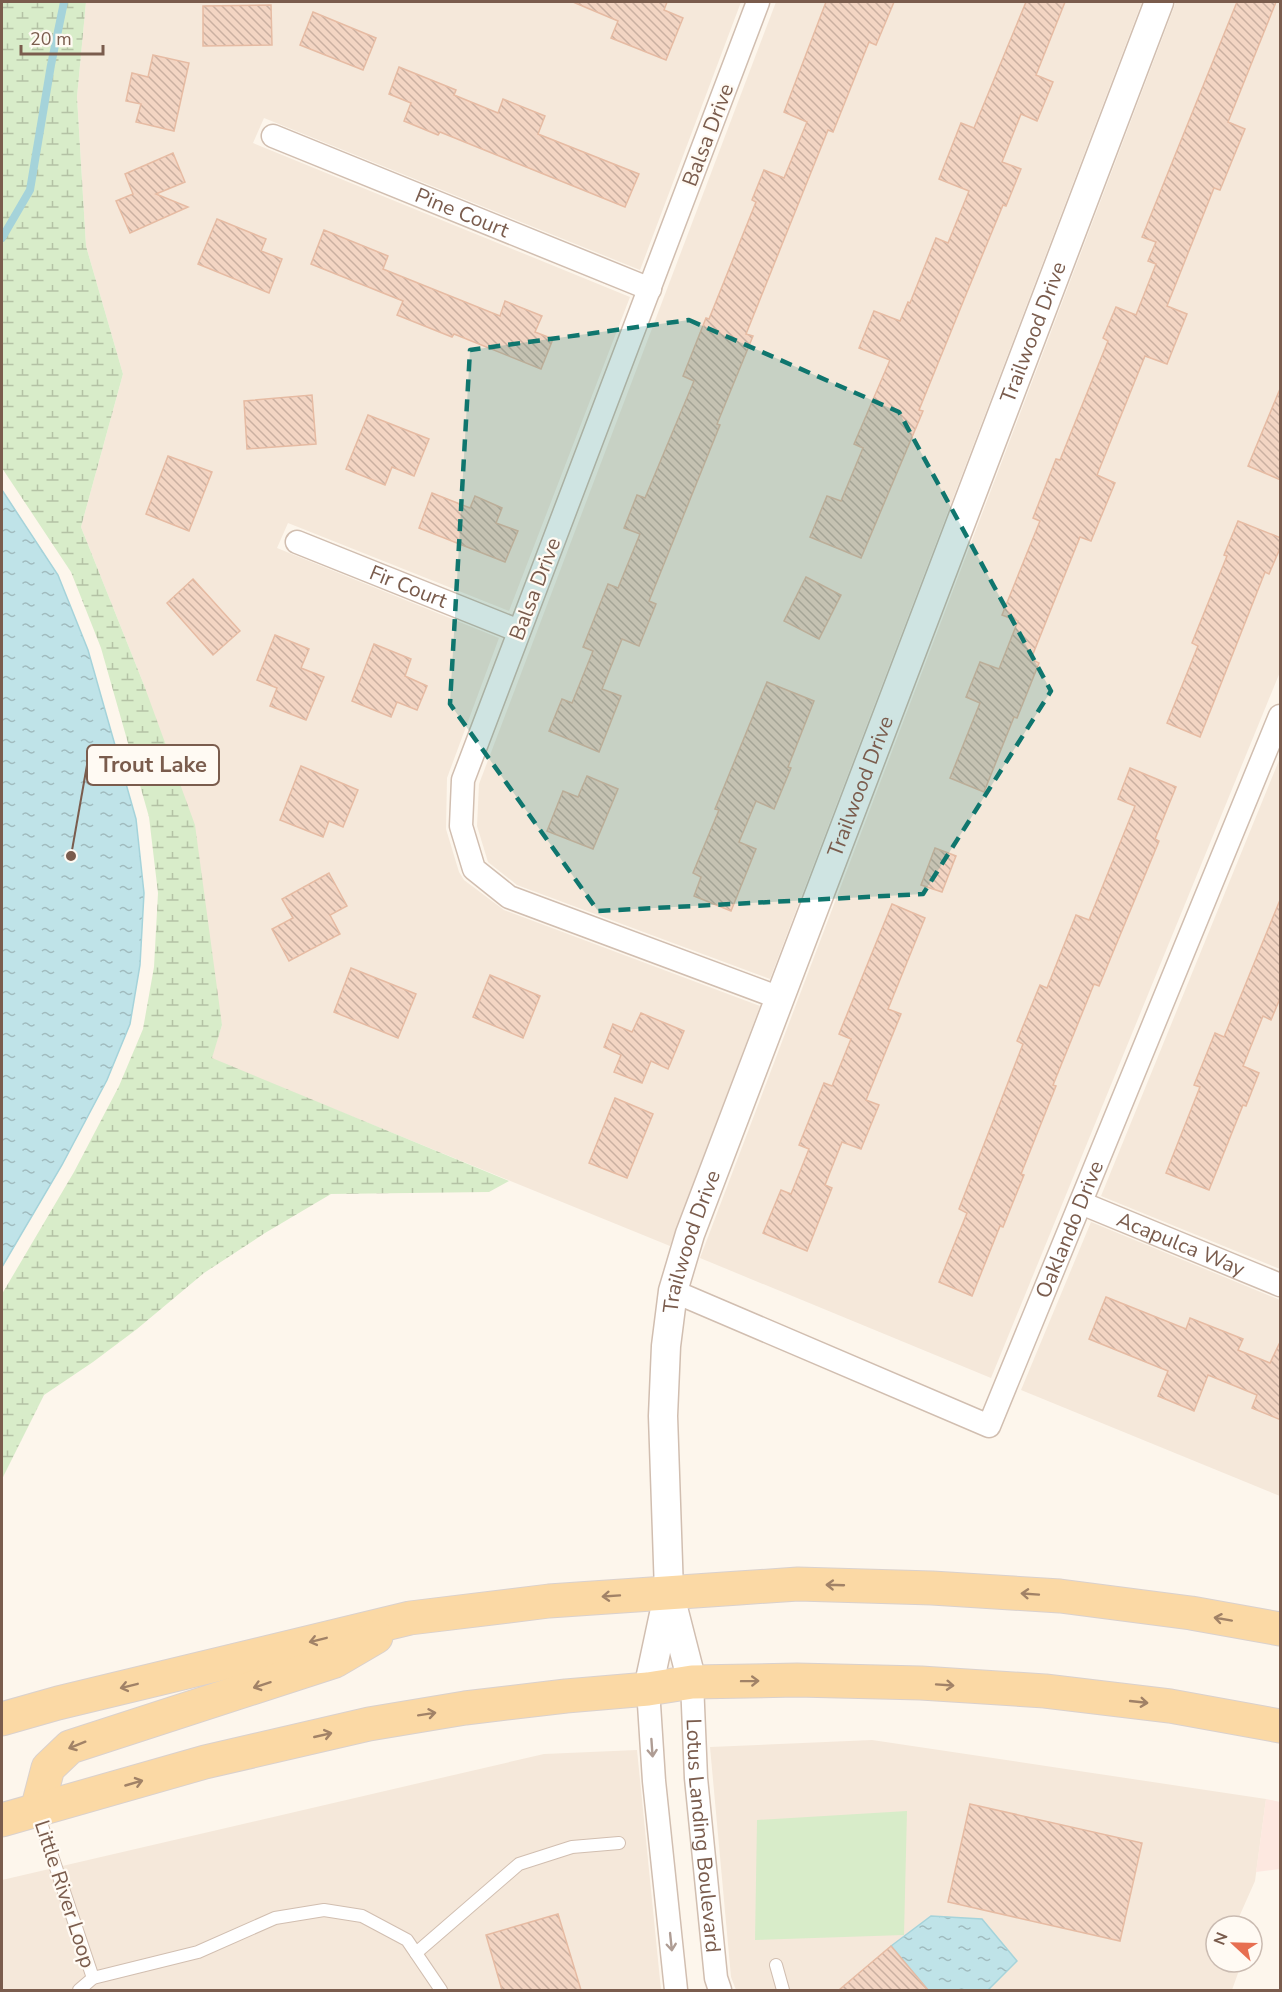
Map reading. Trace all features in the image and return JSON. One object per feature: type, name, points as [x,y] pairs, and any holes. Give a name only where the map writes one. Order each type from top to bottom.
[{"type":"main road","points":[[2,1719],[69,1700],[410,1618],[549,1601],[669,1592],[798,1584],[932,1588],[1060,1596],[1191,1613],[1281,1629]]},
{"type":"main road","points":[[37,1810],[48,1768],[70,1747],[335,1661],[410,1618]]},
{"type":"main road","points":[[2,1820],[205,1762],[369,1724],[465,1708],[648,1689],[692,1682],[797,1680],[921,1683],[1045,1691],[1170,1706],[1281,1726]]},
{"type":"street","name":"Balsa Drive","points":[[758,2],[463,780],[461,826],[474,869],[509,897],[780,998]]},
{"type":"street","name":"Trailwood Drive","points":[[692,1682],[669,1592],[663,1416],[666,1346],[673,1291],[690,1234],[1159,2]]},
{"type":"street","name":"Pine Court","points":[[273,136],[650,289]]},
{"type":"street","name":"Fir Court","points":[[297,542],[519,631]]},
{"type":"street","name":"Oaklando Drive","points":[[673,1291],[989,1426],[1281,716]]},
{"type":"street","name":"Acapulca Way","points":[[1081,1203],[1281,1285]]},
{"type":"street","name":"Trailwood Drive","points":[[648,1689],[669,1592]]},
{"type":"street","name":"Lotus Landing Boulevard","points":[[692,1682],[696,1778],[716,1978],[720,1990]]},
{"type":"street","name":"Lotus Landing Boulevard","points":[[648,1689],[654,1781],[676,1990]]},
{"type":"lane","name":"Little River Loop","points":[[37,1810],[93,1978]]},
{"type":"lane","points":[[416,1953],[519,1864],[572,1847],[619,1843]]},
{"type":"lane","name":"Little River Loop","points":[[79,1990],[93,1978],[198,1952],[275,1918],[324,1910],[362,1916],[407,1940],[441,1990]]},
{"type":"lane","points":[[776,1965],[783,1990]]},
{"type":"highlighted area","points":[[689,320],[899,412],[1051,691],[923,894],[598,911],[450,704],[470,350]]},
{"type":"shaded area","points":[[86,2],[741,2],[640,270],[264,118],[253,143],[630,297],[509,611],[288,523],[277,548],[499,638],[447,778],[446,829],[459,872],[464,880],[504,910],[760,1006],[670,1246],[211,1059],[222,1025],[144,685],[81,527],[123,374],[86,246],[77,97]]},
{"type":"shaded area","points":[[776,2],[1142,2],[770,979],[517,885],[488,862],[477,826],[479,784]]},
{"type":"shaded area","points":[[1176,2],[1280,2],[1280,672],[991,1378],[700,1258]]},
{"type":"shaded area","points":[[1280,758],[1280,1269],[1101,1196]]},
{"type":"shaded area","points":[[1091,1222],[1280,1300],[1280,1496],[1021,1390]]},
{"type":"shaded area","points":[[872,1740],[1266,1799],[1255,1881],[1240,1914],[1204,1914],[1204,1974],[1238,1974],[1232,1990],[736,1990],[731,1977],[710,1747]]},
{"type":"shaded area","points":[[637,1750],[661,1990],[2,1990],[2,1880],[544,1754]]},
{"type":"shaded area","points":[[1266,1799],[1280,1802],[1280,1869],[1256,1872]]},
{"type":"green space","points":[[2,2],[86,2],[77,97],[86,246],[123,374],[81,527],[144,685],[195,825],[222,1025],[212,1058],[509,1181],[489,1192],[331,1194],[204,1273],[137,1329],[44,1395],[2,1479],[2,1294],[74,1172],[119,1086],[143,1029],[154,967],[158,893],[149,817],[101,648],[71,572],[2,468]]},
{"type":"green space","points":[[907,1811],[904,1935],[755,1940],[757,1820]]},
{"type":"water","points":[[2,490],[58,575],[88,650],[136,819],[144,893],[140,965],[130,1024],[107,1080],[62,1165],[2,1267]]},
{"type":"water","points":[[931,1916],[982,1919],[1017,1961],[988,1990],[928,1990],[891,1946]]},
{"type":"building","points":[[573,2],[667,2],[664,10],[683,18],[666,60],[611,38],[618,21]]},
{"type":"building","points":[[826,2],[894,2],[876,45],[869,42],[833,132],[828,130],[746,334],[753,336],[649,601],[656,604],[639,646],[622,639],[602,689],[621,696],[599,752],[549,731],[562,699],[572,703],[593,651],[583,647],[608,584],[618,588],[640,534],[624,528],[637,495],[645,498],[694,381],[683,376],[706,318],[709,319],[756,202],[752,200],[764,170],[784,178],[807,122],[784,112]]},
{"type":"building","points":[[1026,2],[1065,2],[1036,75],[1053,82],[1037,121],[1021,114],[1002,162],[1021,169],[1006,206],[1003,205],[965,297],[919,410],[923,411],[861,558],[810,537],[827,496],[841,501],[863,448],[854,444],[890,360],[859,348],[874,311],[900,321],[908,302],[910,303],[936,238],[948,243],[969,191],[939,179],[961,123],[974,128]]},
{"type":"building","points":[[1237,2],[1276,2],[1228,122],[1245,129],[1220,190],[1214,188],[1167,306],[1187,314],[1167,364],[1145,356],[1097,475],[1115,483],[1091,541],[1080,537],[1031,659],[1039,663],[1017,718],[1014,717],[984,792],[950,778],[980,703],[966,697],[980,662],[999,669],[1018,621],[1002,615],[1040,521],[1033,518],[1056,459],[1060,460],[1108,341],[1103,338],[1116,307],[1136,315],[1156,264],[1148,261],[1156,242],[1142,237]]},
{"type":"building","points":[[271,5],[272,45],[203,46],[203,6]]},
{"type":"building","points":[[313,12],[376,38],[363,70],[300,45]]},
{"type":"building","points":[[153,55],[189,63],[174,131],[136,122],[141,104],[126,101],[132,73],[148,77]]},
{"type":"building","points":[[399,67],[456,90],[454,95],[498,113],[503,99],[545,116],[538,134],[639,174],[625,207],[440,132],[438,135],[404,121],[411,103],[389,94]]},
{"type":"building","points":[[173,153],[185,182],[156,194],[188,207],[130,233],[116,201],[133,194],[125,174]]},
{"type":"building","points":[[217,219],[266,239],[261,251],[282,259],[269,293],[198,264]]},
{"type":"building","points":[[324,230],[388,256],[383,269],[500,316],[505,301],[542,316],[535,332],[553,339],[541,369],[454,334],[452,337],[397,315],[403,301],[311,264]]},
{"type":"building","points":[[1281,389],[1281,480],[1248,466]]},
{"type":"building","points":[[312,395],[316,444],[247,449],[244,401]]},
{"type":"building","points":[[368,415],[429,439],[414,476],[392,467],[385,485],[346,469]]},
{"type":"building","points":[[168,456],[212,472],[189,531],[146,514]]},
{"type":"building","points":[[432,493],[470,508],[475,496],[502,508],[496,523],[518,531],[505,562],[419,528]]},
{"type":"building","points":[[1238,521],[1281,538],[1281,546],[1269,574],[1265,572],[1200,737],[1167,723],[1198,646],[1192,643],[1227,556],[1224,555]]},
{"type":"building","points":[[806,577],[841,595],[819,639],[784,621]]},
{"type":"building","points":[[193,579],[240,631],[213,655],[167,603]]},
{"type":"building","points":[[275,635],[309,649],[301,668],[324,677],[306,720],[270,706],[277,688],[257,680]]},
{"type":"building","points":[[374,644],[411,659],[405,676],[427,686],[417,710],[397,702],[391,717],[352,701]]},
{"type":"building","points":[[767,682],[814,701],[774,809],[756,801],[739,842],[756,849],[731,911],[694,896],[701,877],[693,873],[719,810],[715,809]]},
{"type":"building","points":[[301,766],[358,790],[343,827],[329,821],[323,837],[280,820]]},
{"type":"building","points":[[1130,768],[1176,787],[1155,839],[1159,841],[1099,986],[1094,984],[1053,1085],[1056,1086],[1021,1174],[1024,1175],[1003,1227],[1000,1226],[972,1296],[939,1282],[967,1213],[959,1209],[1023,1044],[1017,1041],[1040,985],[1047,988],[1076,915],[1089,920],[1135,806],[1118,799]]},
{"type":"building","points":[[587,776],[618,789],[593,849],[547,831],[563,791],[578,797]]},
{"type":"building","points":[[935,848],[956,856],[942,892],[921,885]]},
{"type":"building","points":[[329,873],[347,906],[330,915],[340,934],[289,961],[272,929],[293,918],[282,899]]},
{"type":"building","points":[[1280,900],[1281,996],[1271,1020],[1263,1016],[1243,1066],[1259,1073],[1246,1106],[1243,1105],[1209,1190],[1166,1173],[1200,1087],[1194,1085],[1215,1033],[1224,1037]]},
{"type":"building","points":[[892,904],[925,918],[888,1009],[901,1014],[866,1100],[879,1105],[861,1149],[842,1142],[825,1185],[832,1188],[807,1251],[763,1233],[781,1190],[791,1194],[809,1149],[799,1145],[824,1083],[832,1086],[851,1039],[839,1034]]},
{"type":"building","points":[[351,968],[416,994],[398,1038],[334,1012]]},
{"type":"building","points":[[490,975],[540,996],[523,1038],[473,1017]]},
{"type":"building","points":[[641,1013],[684,1031],[668,1069],[651,1061],[642,1083],[614,1072],[621,1055],[604,1047],[613,1024],[632,1032]]},
{"type":"building","points":[[615,1098],[653,1114],[627,1178],[589,1163]]},
{"type":"building","points":[[1106,1297],[1186,1329],[1190,1318],[1243,1339],[1238,1350],[1270,1363],[1281,1340],[1281,1420],[1252,1408],[1257,1395],[1208,1375],[1194,1411],[1158,1396],[1168,1371],[1089,1339]]},
{"type":"building","points":[[970,1804],[1142,1843],[1120,1941],[948,1902]]},
{"type":"building","points":[[558,1914],[581,1990],[502,1990],[486,1935]]},
{"type":"building","points":[[891,1946],[928,1990],[839,1990]]},
{"type":"waterway","points":[[2,238],[30,190],[64,2]]},
{"type":"place","name":"Trout Lake","points":[[71,856]]}]
